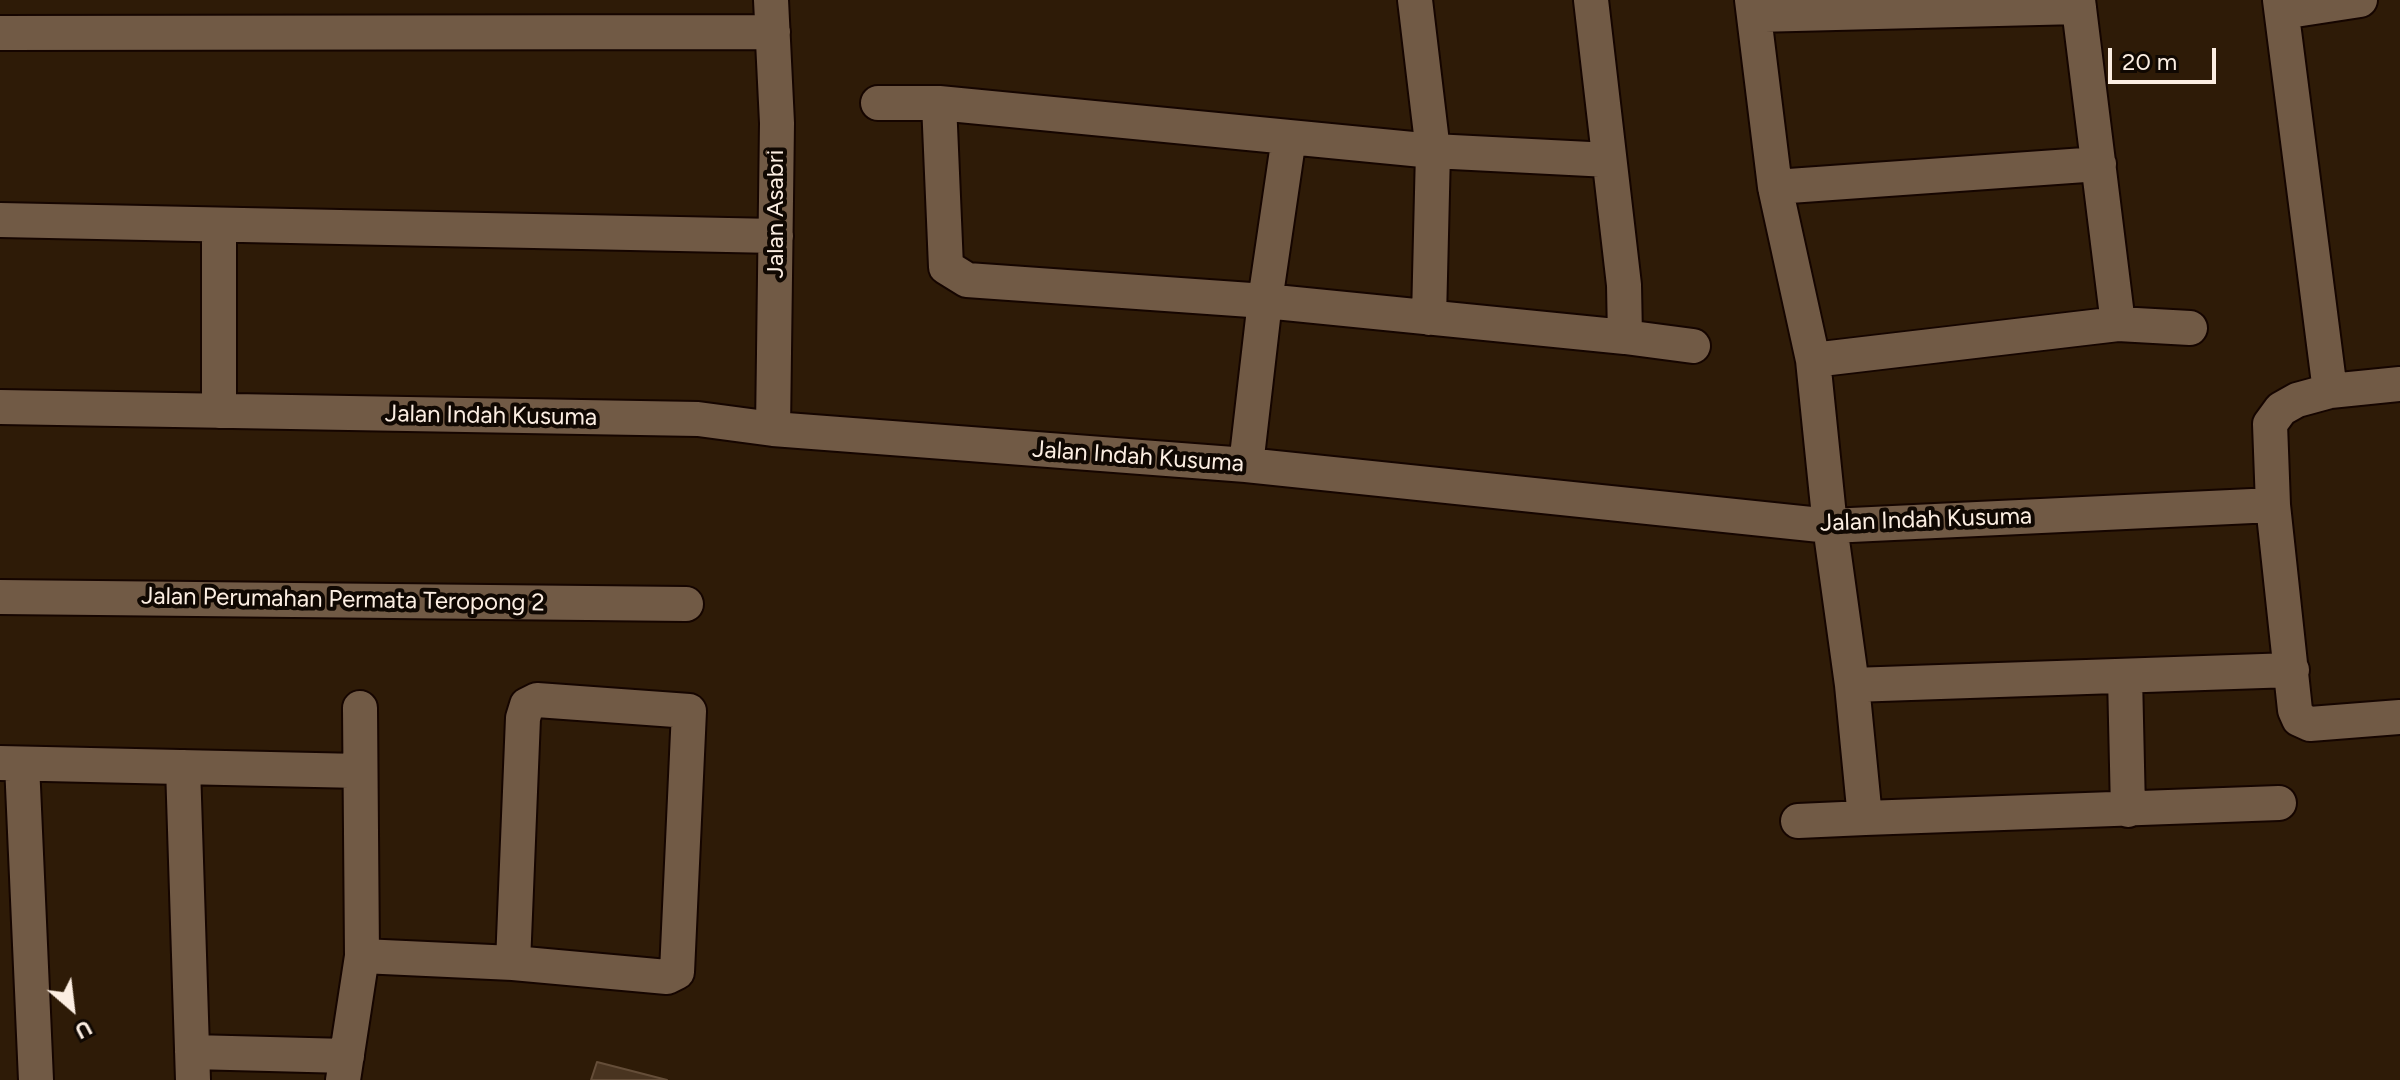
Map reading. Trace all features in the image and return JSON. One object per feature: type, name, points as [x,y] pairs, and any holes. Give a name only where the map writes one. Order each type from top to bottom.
[{"type":"street","points":[[1415,0],[1433,151],[1429,318]]},
{"type":"street","points":[[1591,0],[1624,285],[1625,337]]},
{"type":"street","points":[[2330,391],[2281,6],[2360,0]]},
{"type":"street","points":[[1865,818],[1813,360],[1775,187],[1753,8],[2078,4],[2118,324]]},
{"type":"street","points":[[0,33],[772,16]]},
{"type":"street","name":"Jalan Asabri","points":[[772,16],[776,236],[773,429]]},
{"type":"street","points":[[878,103],[939,103],[1433,151],[1609,160]]},
{"type":"street","points":[[939,103],[946,267],[967,280],[1265,301],[1693,346]]},
{"type":"street","points":[[1246,465],[1265,301],[1289,137]]},
{"type":"street","points":[[1775,187],[2099,164]]},
{"type":"street","points":[[0,220],[776,236]]},
{"type":"street","points":[[219,225],[219,411]]},
{"type":"street","points":[[1813,360],[2118,324],[2190,328]]},
{"type":"street","points":[[2400,384],[2330,391],[2289,404],[2270,424],[2273,505],[2295,710],[2299,719],[2310,724],[2400,717]]},
{"type":"street","name":"Jalan Indah Kusuma","points":[[0,407],[698,419],[773,429],[1246,465],[1830,526],[2273,505]]},
{"type":"street","name":"Jalan Perumahan Permata Teropong 2","points":[[0,597],[686,604]]},
{"type":"street","points":[[1852,685],[2292,670]]},
{"type":"street","points":[[2125,676],[2128,810]]},
{"type":"street","points":[[362,956],[513,963],[667,977],[677,972],[689,711],[537,700],[527,705],[523,718],[513,963]]},
{"type":"street","points":[[183,767],[192,1066],[345,1068],[362,956],[360,708]]},
{"type":"street","points":[[36,1080],[11,764],[360,771]]},
{"type":"street","points":[[1798,821],[2279,803]]},
{"type":"building","points":[[597,1062],[667,1080],[591,1080]]}]
